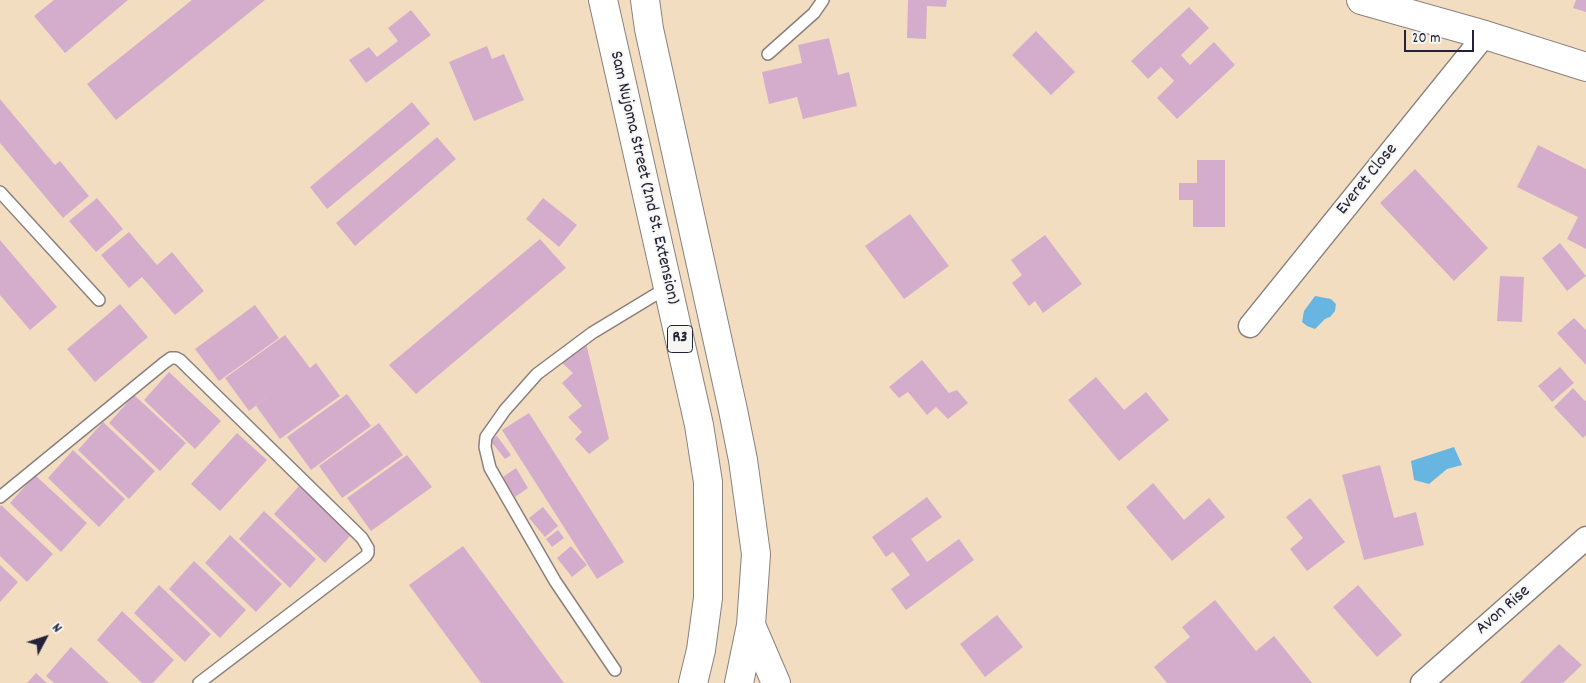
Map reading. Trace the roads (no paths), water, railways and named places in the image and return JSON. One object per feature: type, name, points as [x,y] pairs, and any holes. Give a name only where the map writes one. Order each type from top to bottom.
[{"type":"main road","name":"Sam Nujoma Street (2nd St. Extension)","points":[[602,0],[699,425],[708,482],[708,598],[701,650],[693,683]]},
{"type":"main road","name":"Sam Nujoma Street (2nd St. Extension)","points":[[645,0],[648,29],[733,410],[743,460],[756,554],[752,625],[739,683]]},
{"type":"main road","points":[[1362,0],[1486,35],[1586,67]]},
{"type":"main road","points":[[752,625],[776,683]]},
{"type":"street","name":"Everet Close","points":[[1250,326],[1486,35]]},
{"type":"street","name":"Avon Rise","points":[[1422,683],[1586,538]]},
{"type":"lane","points":[[768,54],[814,13],[823,0]]},
{"type":"lane","points":[[0,192],[99,300]]},
{"type":"lane","points":[[616,670],[555,580],[490,468],[485,447],[486,437],[505,410],[537,374],[592,333],[668,287]]},
{"type":"lane","points":[[0,497],[164,363],[171,358],[180,360],[362,538],[368,548],[366,556],[199,683]]},
{"type":"water","points":[[1315,296],[1331,299],[1336,304],[1335,311],[1330,317],[1325,319],[1315,329],[1302,322],[1304,311]]},
{"type":"water","points":[[1454,447],[1462,465],[1447,469],[1429,484],[1414,480],[1411,461]]}]
